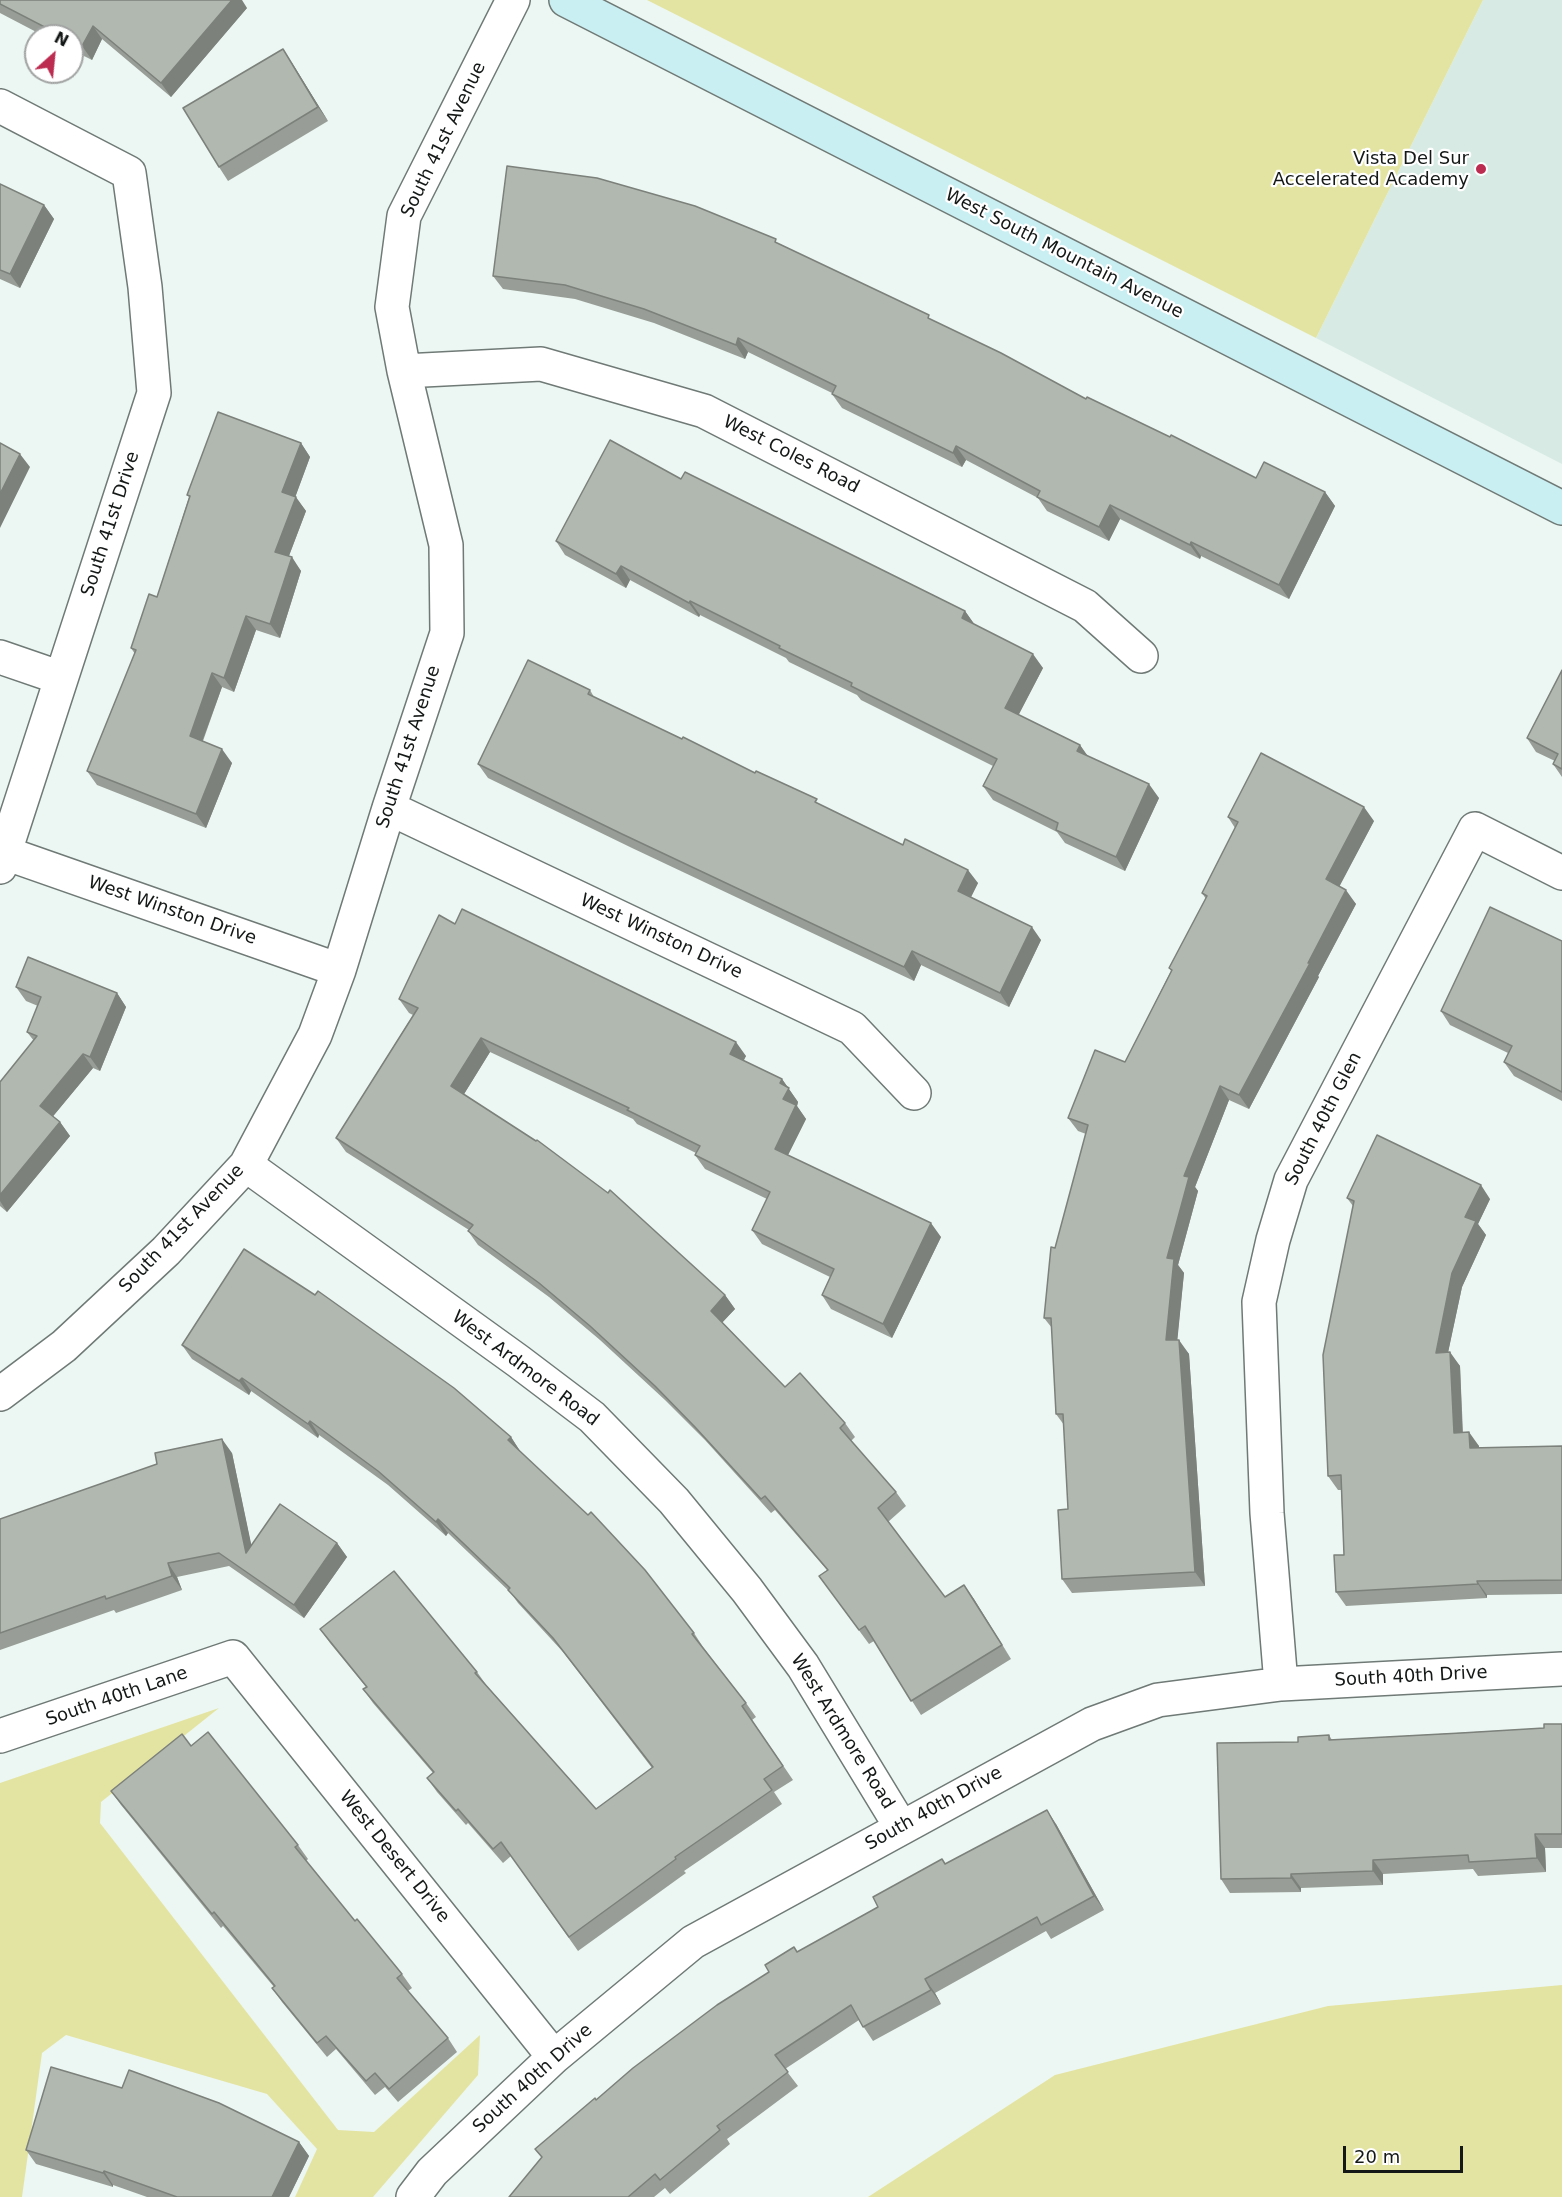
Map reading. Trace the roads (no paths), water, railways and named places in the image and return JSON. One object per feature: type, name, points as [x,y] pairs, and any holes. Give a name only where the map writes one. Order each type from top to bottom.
[{"type":"street","name":"South 41st Avenue","points":[[0,1394],[64,1346],[166,1251],[246,1165],[315,1035],[339,970],[388,808],[447,633],[446,545],[404,371],[392,307],[405,216],[513,0]]},
{"type":"street","name":"West South Mountain Avenue","points":[[566,0],[1562,508]]},
{"type":"street","name":"South 41st Drive","points":[[0,106],[129,173],[145,287],[154,393],[2,860]]},
{"type":"street","name":"West Coles Road","points":[[404,371],[541,364],[704,411],[1085,606],[1141,656]]},
{"type":"street","points":[[0,657],[61,678]]},
{"type":"street","name":"West Winston Drive","points":[[388,808],[852,1028],[914,1093]]},
{"type":"street","name":"South 40th Glen","points":[[1281,1684],[1267,1513],[1259,1302],[1273,1240],[1291,1180],[1474,829],[1562,873]]},
{"type":"street","name":"West Winston Drive","points":[[2,860],[339,970]]},
{"type":"street","name":"West Ardmore Road","points":[[246,1165],[518,1360],[592,1417],[674,1501],[747,1590],[803,1666],[901,1827]]},
{"type":"street","name":"South 40th Lane","points":[[0,1736],[233,1657]]},
{"type":"street","name":"West Desert Drive","points":[[233,1657],[554,2057]]},
{"type":"street","name":"South 40th Drive","points":[[413,2197],[432,2172],[554,2057],[693,1942],[1092,1724],[1158,1700],[1281,1684],[1562,1669]]},
{"type":"place","name":"Vista Del Sur Accelerated Academy","points":[[1481,169]]}]
